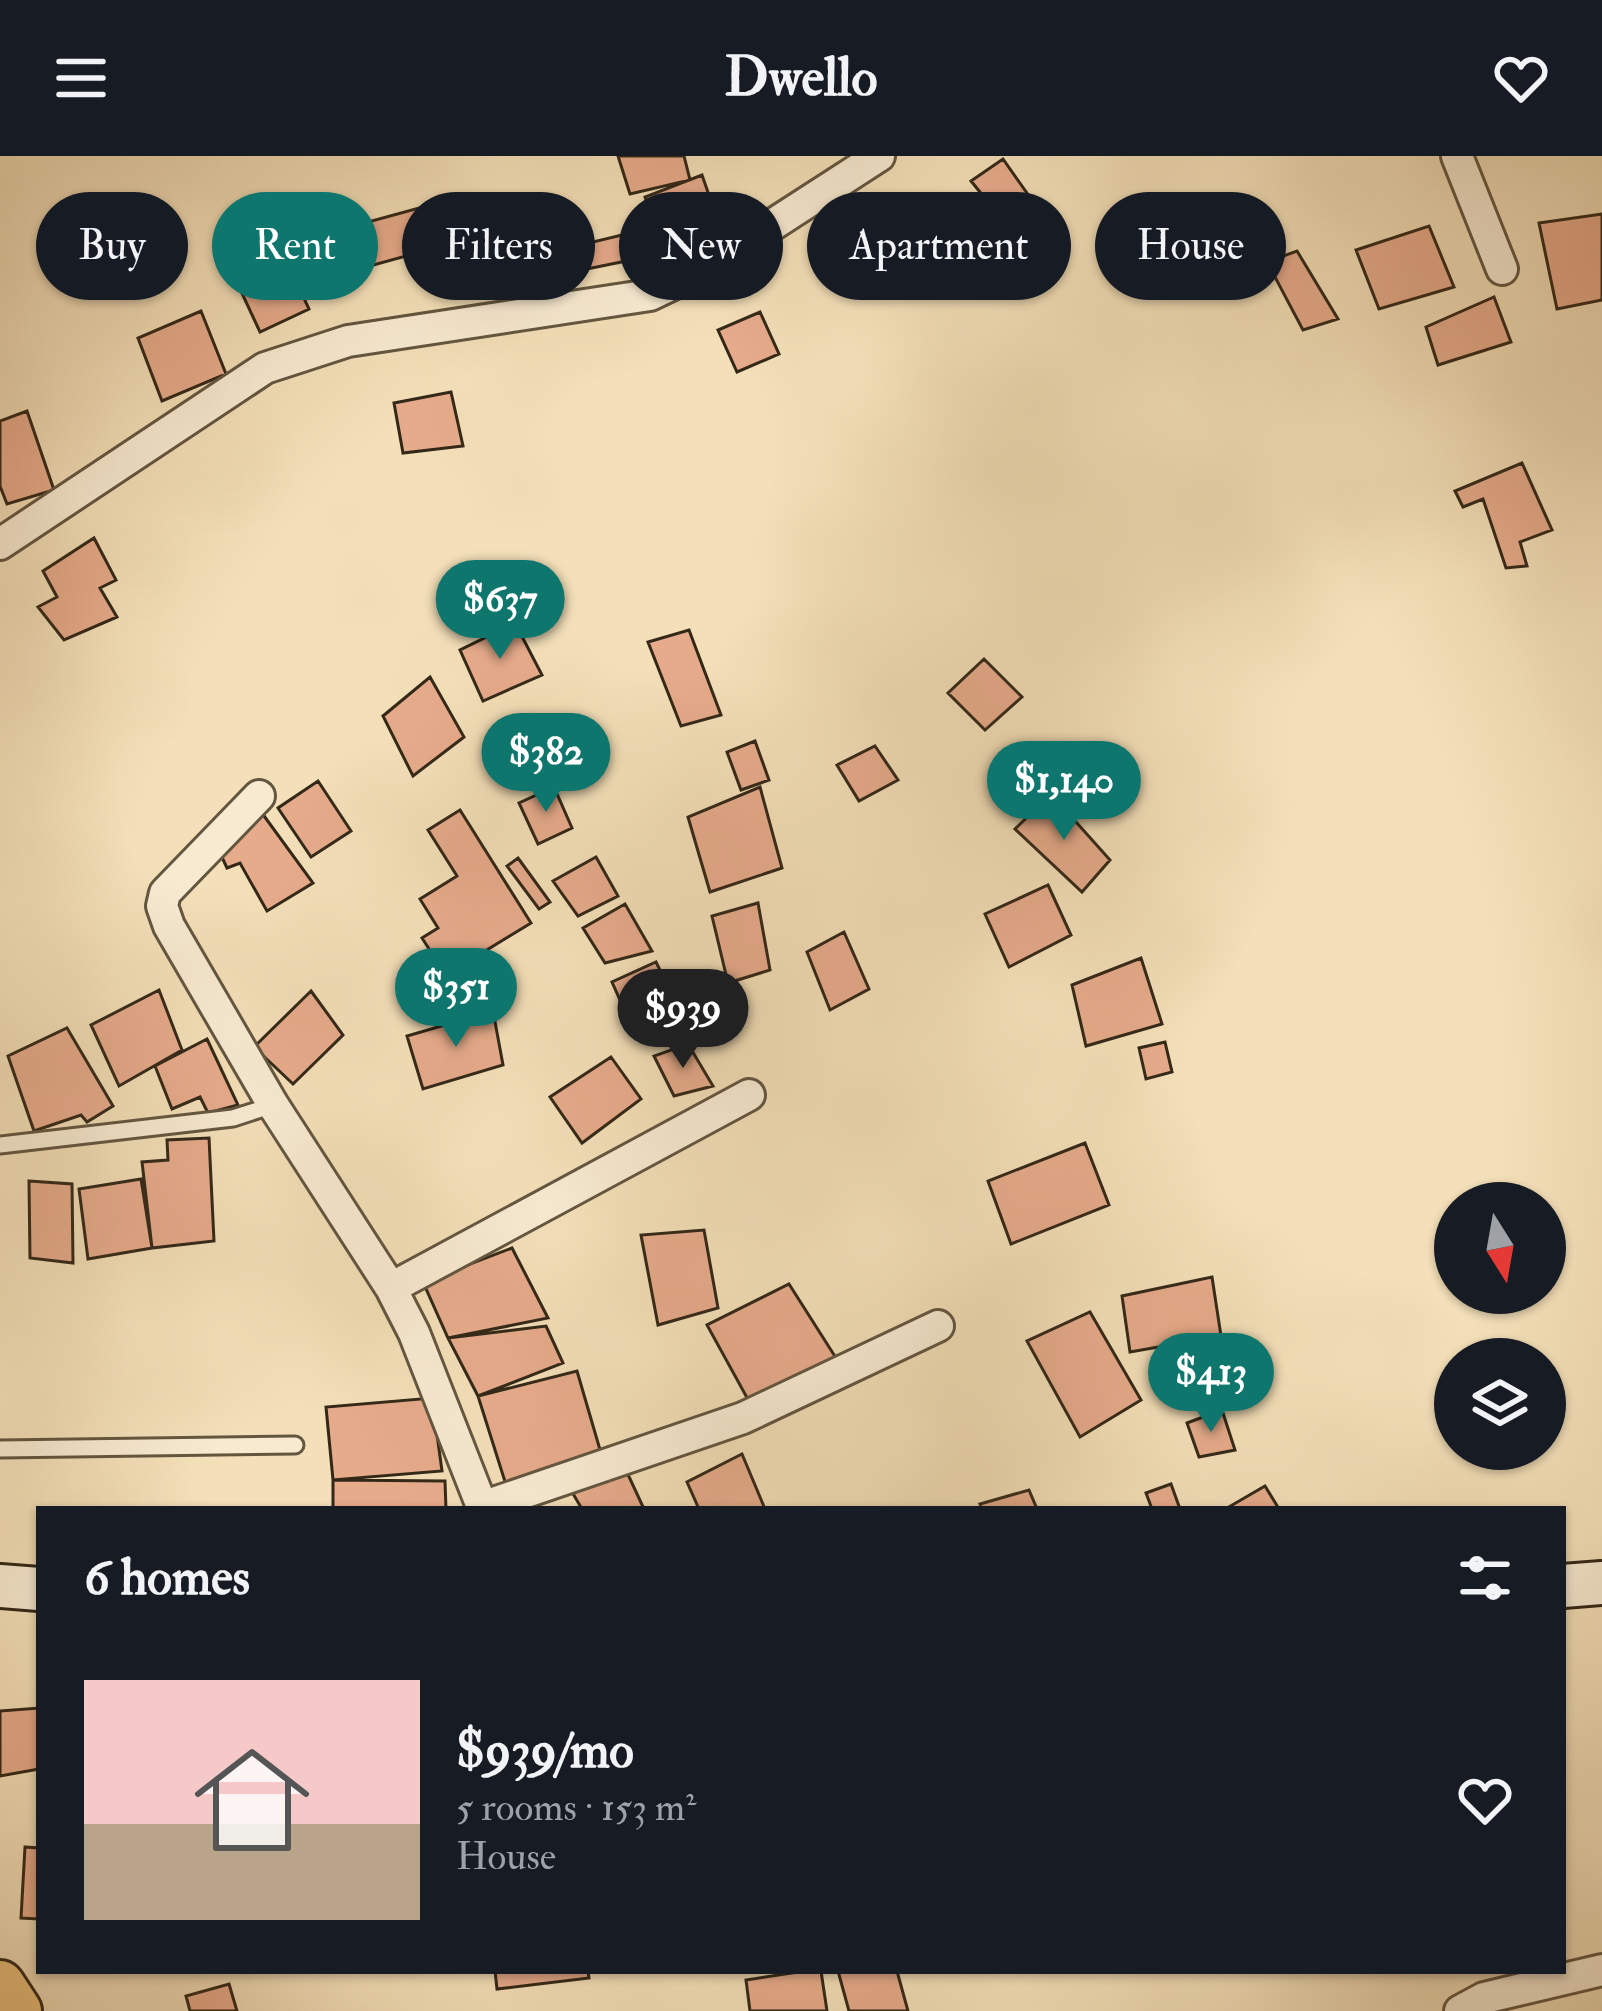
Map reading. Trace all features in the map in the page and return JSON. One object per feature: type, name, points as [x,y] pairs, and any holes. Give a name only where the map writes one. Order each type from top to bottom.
[{"type":"main road","points":[[0,1984],[17,2011]]},
{"type":"street","points":[[0,544],[265,368],[348,341],[650,296],[704,268],[879,156]]},
{"type":"street","points":[[1457,156],[1502,269]]},
{"type":"street","points":[[259,796],[165,893],[162,906],[169,926],[273,1105],[391,1288],[414,1333],[481,1506]]},
{"type":"street","points":[[391,1288],[749,1095]]},
{"type":"street","points":[[488,1506],[743,1418],[938,1326]]},
{"type":"street","points":[[1566,1586],[1602,1583]]},
{"type":"street","points":[[0,1586],[36,1589]]},
{"type":"street","points":[[1460,2011],[1484,1998],[1602,1970]]},
{"type":"lane","points":[[0,1145],[233,1118],[273,1105]]},
{"type":"lane","points":[[0,1449],[295,1445]]},
{"type":"path","points":[[497,300],[504,315]]},
{"type":"building","points":[[618,156],[684,156],[690,180],[629,192]]},
{"type":"building","points":[[1003,159],[1026,192],[980,192],[971,181]]},
{"type":"building","points":[[702,175],[708,192],[658,192]]},
{"type":"building","points":[[402,213],[402,257],[378,264],[378,219]]},
{"type":"building","points":[[1602,214],[1602,300],[1557,309],[1539,223]]},
{"type":"building","points":[[1429,226],[1454,287],[1379,309],[1356,250]]},
{"type":"building","points":[[619,236],[619,262],[595,267],[595,241]]},
{"type":"building","points":[[1297,251],[1338,319],[1303,330],[1286,298],[1286,255]]},
{"type":"building","points":[[1494,297],[1511,342],[1438,365],[1426,327]]},
{"type":"building","points":[[245,300],[305,300],[309,309],[260,332]]},
{"type":"building","points":[[201,311],[226,374],[162,401],[138,338]]},
{"type":"building","points":[[760,312],[779,354],[737,372],[718,330]]},
{"type":"building","points":[[451,392],[463,446],[403,453],[394,403]]},
{"type":"building","points":[[27,411],[54,490],[7,504],[0,486],[0,421]]},
{"type":"building","points":[[1522,463],[1552,530],[1520,542],[1527,566],[1506,568],[1483,499],[1463,507],[1455,491]]},
{"type":"building","points":[[94,538],[116,580],[100,588],[117,617],[64,640],[38,607],[57,597],[43,571]]},
{"type":"building","points":[[515,623],[542,675],[483,701],[460,650]]},
{"type":"building","points":[[689,630],[721,715],[681,726],[648,642]]},
{"type":"building","points":[[984,659],[1022,697],[985,730],[948,693]]},
{"type":"building","points":[[430,677],[464,737],[413,776],[383,716]]},
{"type":"building","points":[[755,741],[769,780],[741,790],[727,752]]},
{"type":"building","points":[[875,746],[898,780],[859,801],[837,765]]},
{"type":"building","points":[[318,781],[351,831],[311,857],[278,808]]},
{"type":"building","points":[[554,787],[572,828],[538,844],[519,803]]},
{"type":"building","points":[[760,787],[782,868],[710,892],[688,817]]},
{"type":"building","points":[[1051,794],[1110,860],[1082,892],[1015,829]]},
{"type":"building","points":[[259,809],[313,883],[267,911],[240,863],[227,868],[220,853]]},
{"type":"building","points":[[460,810],[531,923],[446,975],[422,938],[438,928],[420,899],[457,876],[428,830]]},
{"type":"building","points":[[596,857],[618,896],[578,916],[553,881]]},
{"type":"building","points":[[518,858],[550,902],[539,909],[507,866]]},
{"type":"building","points":[[1048,885],[1071,935],[1009,967],[985,914]]},
{"type":"building","points":[[758,903],[770,970],[728,983],[712,916]]},
{"type":"building","points":[[625,904],[652,951],[605,963],[583,928]]},
{"type":"building","points":[[844,932],[869,989],[830,1010],[807,952]]},
{"type":"building","points":[[1141,958],[1162,1024],[1086,1046],[1072,985]]},
{"type":"building","points":[[656,962],[682,1015],[636,1036],[612,982]]},
{"type":"building","points":[[159,990],[182,1050],[119,1086],[91,1025]]},
{"type":"building","points":[[311,991],[343,1035],[293,1084],[254,1047]]},
{"type":"building","points":[[493,1011],[503,1065],[423,1089],[407,1036]]},
{"type":"building","points":[[67,1028],[113,1106],[87,1122],[81,1115],[34,1131],[8,1056]]},
{"type":"building","points":[[207,1039],[238,1105],[208,1113],[200,1097],[172,1109],[155,1066]]},
{"type":"building","points":[[1165,1042],[1172,1072],[1146,1079],[1139,1048]]},
{"type":"building","points":[[688,1044],[713,1086],[674,1096],[654,1056]]},
{"type":"building","points":[[611,1057],[641,1099],[582,1143],[550,1097]]},
{"type":"building","points":[[209,1138],[214,1241],[152,1248],[142,1162],[168,1160],[167,1140]]},
{"type":"building","points":[[1085,1143],[1109,1205],[1011,1244],[988,1181]]},
{"type":"building","points":[[141,1179],[152,1248],[88,1259],[79,1189]]},
{"type":"building","points":[[29,1181],[72,1184],[73,1263],[30,1258]]},
{"type":"building","points":[[704,1230],[718,1308],[658,1325],[641,1235]]},
{"type":"building","points":[[512,1248],[548,1318],[448,1338],[423,1282]]},
{"type":"building","points":[[1212,1277],[1221,1336],[1130,1352],[1122,1296]]},
{"type":"building","points":[[789,1284],[836,1358],[751,1405],[707,1325]]},
{"type":"building","points":[[1090,1312],[1141,1400],[1080,1437],[1027,1341]]},
{"type":"building","points":[[546,1326],[563,1363],[478,1396],[448,1338]]},
{"type":"building","points":[[577,1371],[603,1460],[507,1488],[478,1396]]},
{"type":"building","points":[[432,1398],[442,1471],[333,1480],[326,1407]]},
{"type":"building","points":[[1222,1410],[1235,1450],[1199,1457],[1187,1423]]},
{"type":"building","points":[[742,1454],[764,1506],[698,1506],[687,1482]]},
{"type":"building","points":[[625,1468],[643,1506],[580,1506],[572,1492]]},
{"type":"building","points":[[333,1480],[445,1481],[446,1506],[333,1506]]},
{"type":"building","points":[[1171,1484],[1179,1506],[1151,1506],[1146,1493]]},
{"type":"building","points":[[1265,1486],[1277,1506],[1230,1506]]},
{"type":"building","points":[[1029,1490],[1036,1506],[981,1506]]},
{"type":"building","points":[[36,1708],[36,1770],[0,1776],[0,1711]]},
{"type":"building","points":[[25,1847],[36,1848],[36,1919],[21,1918]]},
{"type":"building","points":[[495,1974],[588,1974],[589,1978],[497,1989]]},
{"type":"building","points":[[821,1974],[827,2011],[750,2011],[746,1980]]},
{"type":"building","points":[[839,1974],[898,1974],[908,2011],[849,2011]]},
{"type":"building","points":[[229,1984],[237,2011],[190,2011],[186,1996]]}]
